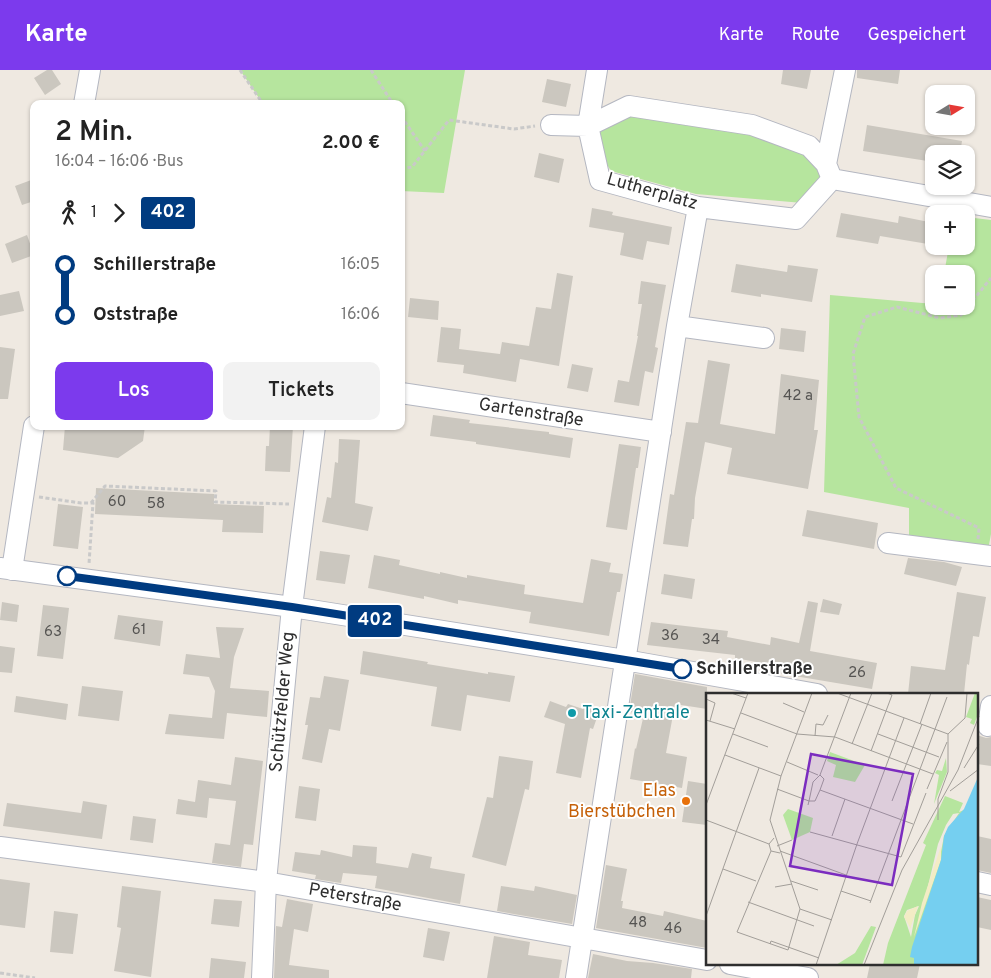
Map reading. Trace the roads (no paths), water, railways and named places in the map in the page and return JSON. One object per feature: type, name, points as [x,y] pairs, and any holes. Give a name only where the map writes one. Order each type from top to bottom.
[{"type":"street","points":[[85,100],[90,70]]},
{"type":"street","points":[[588,126],[597,70]]},
{"type":"street","points":[[829,172],[845,70]]},
{"type":"street","points":[[551,125],[588,126],[629,106],[752,126],[809,146],[829,172],[991,207]]},
{"type":"street","name":"Lutherplatz","points":[[588,126],[600,180],[698,207],[796,219],[829,172]]},
{"type":"street","points":[[576,978],[677,326],[698,207]]},
{"type":"street","points":[[677,326],[764,338]]},
{"type":"street","name":"Gartenstraße","points":[[405,394],[661,432]]},
{"type":"street","points":[[33,430],[23,494],[6,569],[292,607],[625,660],[811,693]]},
{"type":"street","name":"Schützfelder Weg","points":[[262,978],[266,882],[292,607],[314,430]]},
{"type":"street","points":[[888,543],[984,555]]},
{"type":"street","points":[[985,725],[991,706]]},
{"type":"street","name":"Peterstraße","points":[[0,847],[266,882],[706,960]]},
{"type":"street","points":[[978,882],[991,884]]},
{"type":"street","points":[[741,966],[808,978]]},
{"type":"place","name":"Schillerstraße","points":[[682,669]]},
{"type":"place","name":"Taxi-Zentrale","points":[[572,713]]},
{"type":"place","name":"Elas Bierstübchen","points":[[686,801]]}]
